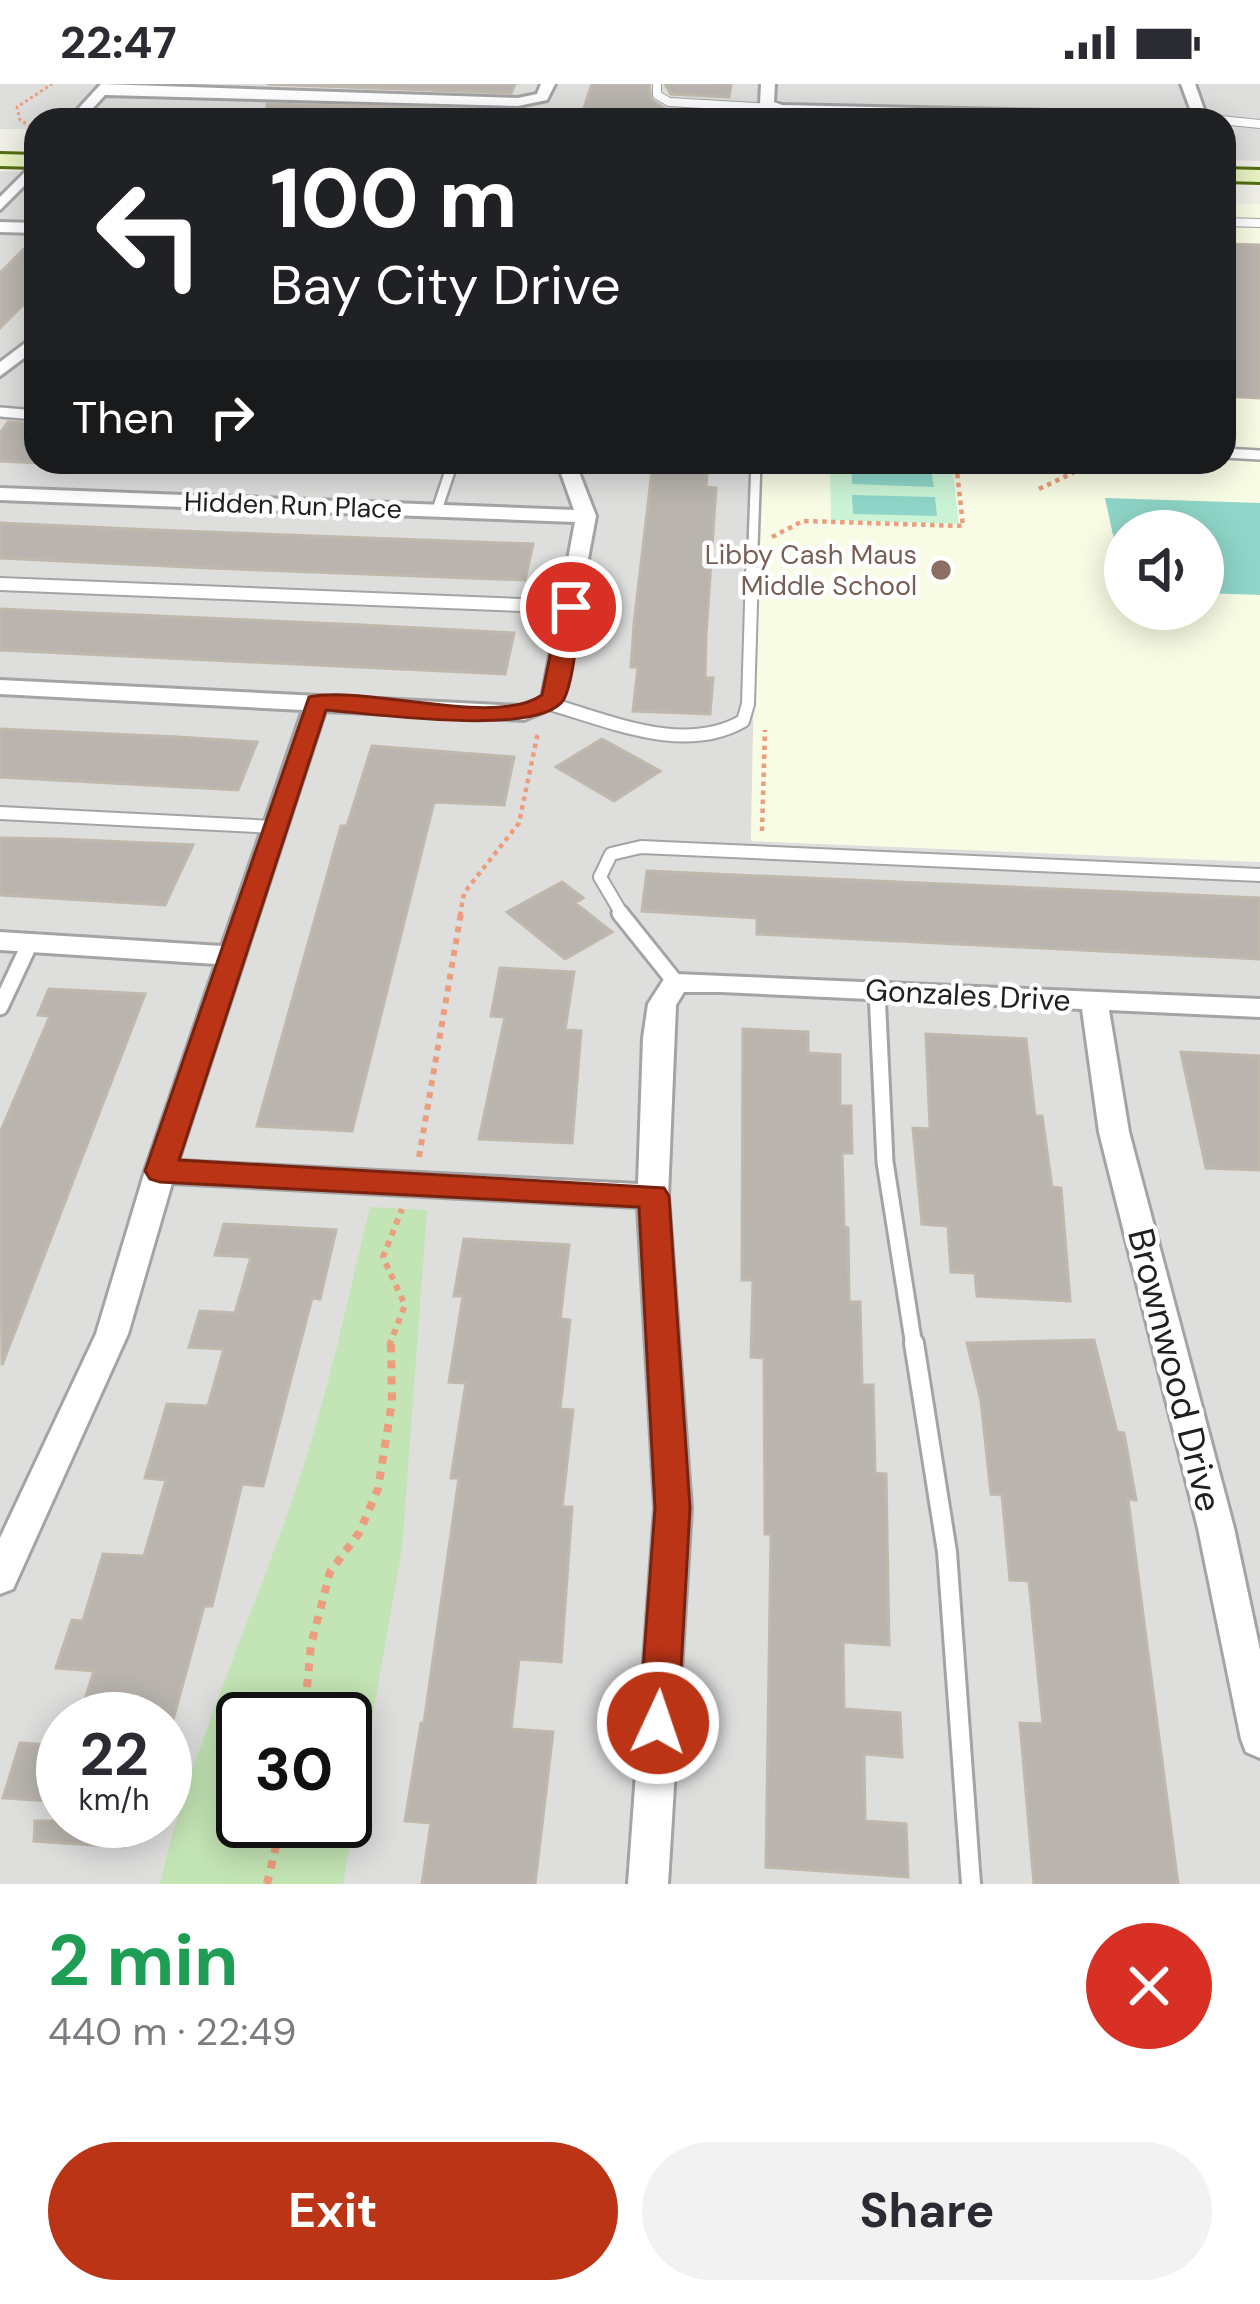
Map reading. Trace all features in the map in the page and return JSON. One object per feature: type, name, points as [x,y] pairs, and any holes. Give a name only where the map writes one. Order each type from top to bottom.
[{"type":"street","points":[[104,87],[518,102],[538,99],[548,84]]},
{"type":"street","points":[[768,84],[766,104],[773,108]]},
{"type":"street","points":[[0,206],[24,177]]},
{"type":"street","points":[[0,370],[24,351]]},
{"type":"street","points":[[0,687],[515,714],[550,704],[586,516],[570,474]]},
{"type":"street","name":"Hidden Run Place","points":[[0,494],[586,516]]},
{"type":"street","points":[[0,1577],[112,1334],[160,1171],[317,702]]},
{"type":"street","points":[[0,941],[234,956]]},
{"type":"street","points":[[648,1884],[673,1508],[653,1196],[659,1017],[676,983]]},
{"type":"street","name":"Gonzales Drive","points":[[676,983],[1260,1008]]},
{"type":"street","name":"Brownwood Drive","points":[[1094,1001],[1114,1132],[1216,1528],[1260,1739]]},
{"type":"street","points":[[160,1171],[653,1196]]},
{"type":"lane","points":[[657,84],[657,95],[669,102],[773,108]]},
{"type":"lane","points":[[437,510],[449,474]]},
{"type":"lane","points":[[550,704],[671,735],[707,736],[743,721],[748,704],[757,474]]},
{"type":"lane","points":[[0,584],[571,607]]},
{"type":"lane","points":[[0,813],[274,827]]},
{"type":"lane","points":[[676,983],[611,902],[600,877],[610,854],[640,847],[1260,875]]},
{"type":"lane","points":[[0,1007],[30,943]]},
{"type":"lane","points":[[877,991],[885,1162],[947,1552],[971,1884]]},
{"type":"path","points":[[24,122],[17,107],[52,84]]},
{"type":"path","points":[[771,558],[772,535],[803,521],[963,526],[957,474]]},
{"type":"path","points":[[1040,489],[1070,474]]},
{"type":"path","points":[[761,852],[766,716]]},
{"type":"path","points":[[307,1692],[311,1645],[330,1572],[358,1533],[378,1489],[392,1402],[389,1347],[405,1305],[381,1268],[380,1257],[397,1227],[425,1132],[464,893],[519,823],[525,804],[537,733],[520,734]]},
{"type":"path","points":[[267,1884],[276,1848]]},
{"type":"shaded area","points":[[0,84],[1260,84],[1260,161],[1236,160],[1236,108],[24,108],[24,129],[0,129]]},
{"type":"shaded area","points":[[0,171],[24,172],[24,474],[758,474],[751,841],[1260,862],[1260,1884],[0,1884]]},
{"type":"shaded area","name":"Libby Cash Maus Middle School","points":[[1236,203],[1260,204],[1260,862],[751,841],[758,474],[1236,474]]},
{"type":"shaded area","points":[[851,474],[932,474],[934,487],[852,484]]},
{"type":"shaded area","points":[[852,495],[935,497],[937,516],[853,514]]},
{"type":"shaded area","points":[[1105,498],[1260,503],[1260,595],[1224,594],[1224,510],[1108,510]]},
{"type":"green space","points":[[830,474],[953,474],[959,524],[831,520]]},
{"type":"green space","points":[[370,1207],[427,1210],[402,1548],[372,1719],[372,1692],[221,1692],[278,1541],[327,1386]]},
{"type":"green space","points":[[216,1706],[216,1848],[349,1848],[343,1884],[160,1884],[169,1848],[192,1848],[192,1775]]},
{"type":"building","points":[[267,84],[515,84],[511,93]]},
{"type":"building","points":[[592,84],[649,84],[651,100],[663,108],[584,108]]},
{"type":"building","points":[[665,84],[731,85],[729,97],[671,94]]},
{"type":"building","points":[[267,104],[425,108],[267,108]]},
{"type":"building","points":[[1236,244],[1260,245],[1260,398],[1236,397]]},
{"type":"building","points":[[24,249],[24,304],[0,328],[0,273]]},
{"type":"building","points":[[8,422],[24,423],[24,462],[0,461],[0,433]]},
{"type":"building","points":[[652,474],[707,474],[706,487],[716,488],[706,636],[705,678],[713,678],[710,714],[633,711],[638,667],[631,667]]},
{"type":"building","points":[[0,523],[533,544],[525,580],[209,568],[0,558]]},
{"type":"building","points":[[0,609],[514,633],[505,674],[0,650]]},
{"type":"building","points":[[0,729],[257,742],[238,790],[0,777]]},
{"type":"building","points":[[602,739],[660,771],[614,801],[556,767]]},
{"type":"building","points":[[372,746],[514,757],[504,805],[434,802],[352,1131],[257,1126],[341,826],[347,826]]},
{"type":"building","points":[[0,838],[193,845],[165,905],[0,895]]},
{"type":"building","points":[[647,871],[1260,898],[1260,959],[757,934],[757,918],[642,911]]},
{"type":"building","points":[[562,882],[583,898],[575,903],[612,932],[565,959],[507,912]]},
{"type":"building","points":[[500,968],[574,972],[565,1030],[581,1031],[572,1143],[479,1139],[505,1017],[491,1016]]},
{"type":"building","points":[[49,989],[145,994],[2,1365],[0,1133],[50,1016],[38,1015]]},
{"type":"building","points":[[743,1029],[808,1032],[808,1053],[840,1055],[840,1106],[851,1106],[852,1153],[842,1153],[849,1302],[860,1302],[862,1385],[873,1385],[875,1473],[886,1474],[889,1645],[843,1642],[844,1709],[900,1713],[902,1757],[864,1754],[865,1821],[906,1824],[908,1877],[766,1867],[771,1534],[765,1534],[764,1358],[751,1357],[753,1280],[742,1280]]},
{"type":"building","points":[[926,1034],[1026,1039],[1035,1116],[1042,1116],[1052,1187],[1061,1188],[1070,1301],[977,1296],[975,1273],[951,1272],[948,1226],[922,1224],[913,1128],[930,1129]]},
{"type":"building","points":[[1181,1052],[1260,1056],[1260,1170],[1206,1168]]},
{"type":"building","points":[[224,1224],[336,1230],[320,1299],[312,1298],[263,1486],[242,1484],[212,1606],[204,1606],[181,1692],[87,1692],[94,1671],[56,1668],[72,1620],[83,1621],[103,1554],[144,1556],[166,1480],[145,1478],[167,1404],[208,1406],[224,1349],[189,1347],[200,1311],[235,1313],[251,1257],[215,1255]]},
{"type":"building","points":[[464,1239],[569,1245],[560,1319],[570,1320],[560,1409],[573,1410],[562,1507],[572,1507],[561,1662],[519,1659],[511,1729],[553,1732],[535,1884],[422,1884],[431,1823],[405,1821],[459,1478],[451,1478],[466,1383],[449,1382],[463,1296],[454,1296]]},
{"type":"building","points":[[1094,1340],[1117,1432],[1124,1433],[1136,1500],[1128,1499],[1178,1884],[1034,1884],[1020,1723],[1043,1724],[1029,1581],[1010,1580],[1002,1495],[991,1494],[981,1401],[967,1343]]},
{"type":"building","points":[[20,1743],[36,1744],[36,1800],[3,1798]]},
{"type":"place","name":"Libby Cash Maus Middle School","points":[[941,570]]},
{"type":"route","points":[[571,607],[553,698],[536,710],[515,714],[317,702],[160,1171],[653,1196],[673,1508],[658,1723]]}]
